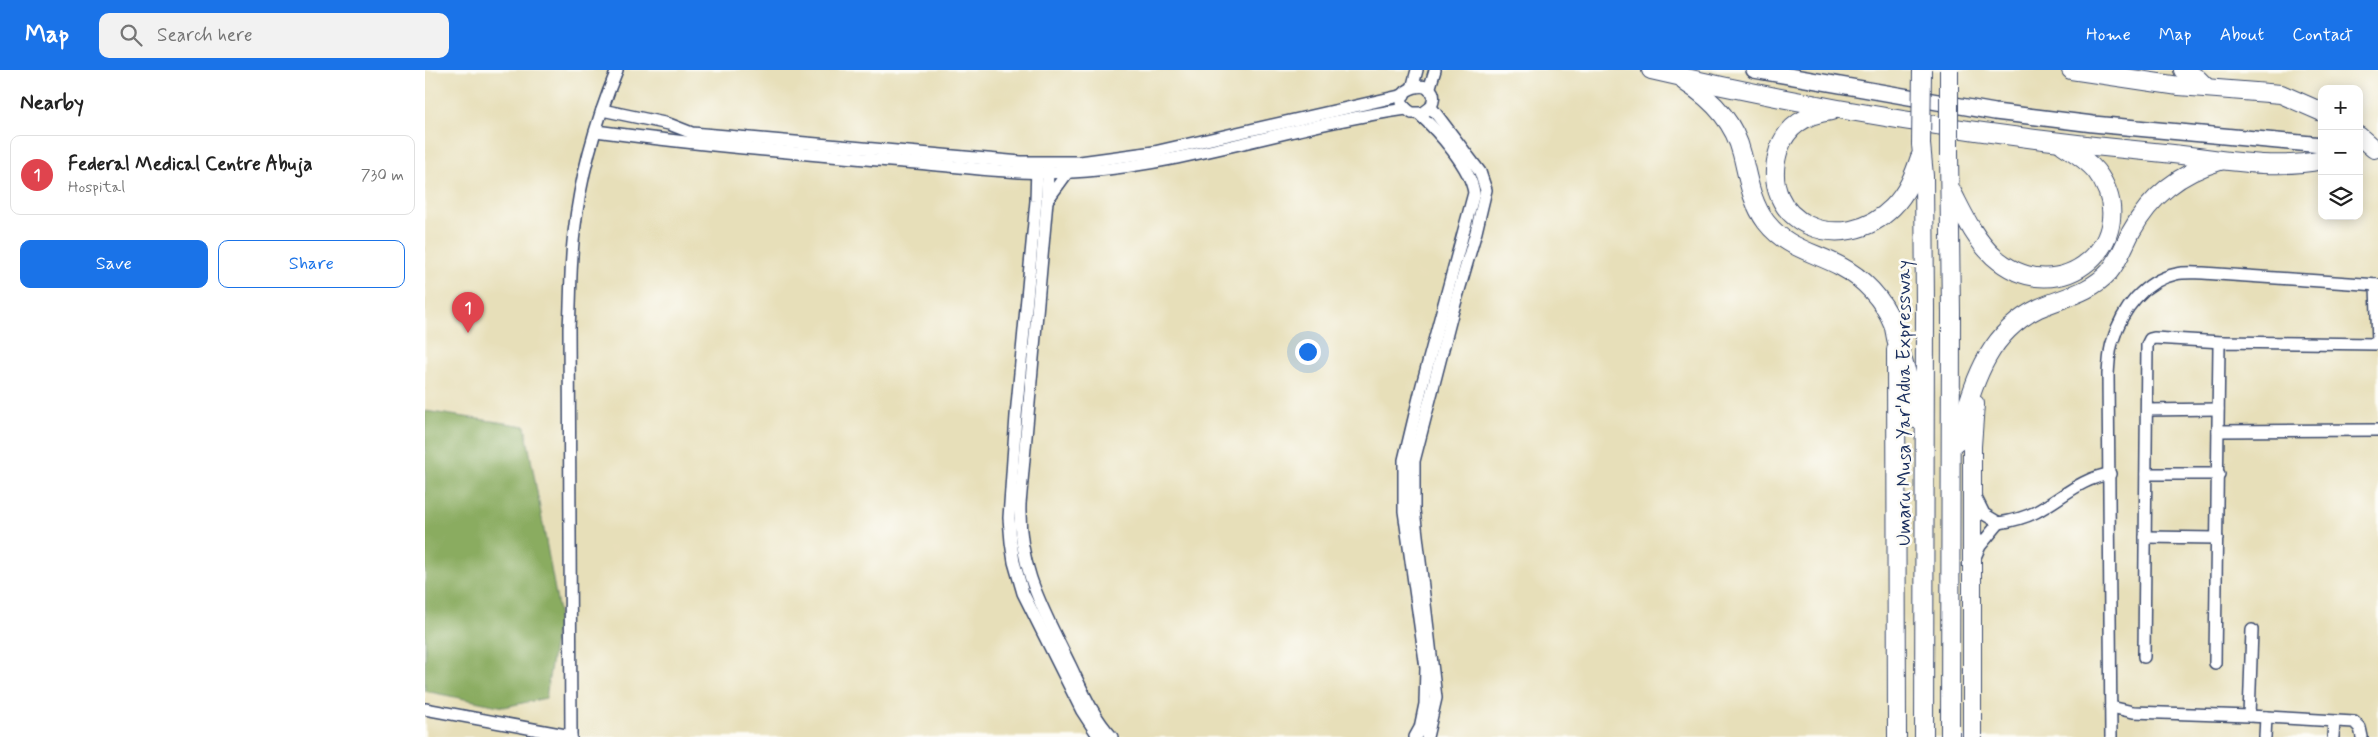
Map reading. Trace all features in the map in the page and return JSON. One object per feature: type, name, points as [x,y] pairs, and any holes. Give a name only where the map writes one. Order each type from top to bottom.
[{"type":"highway","points":[[1651,70],[1766,96],[1838,109],[2061,144],[2223,160],[2288,164],[2318,160]]},
{"type":"highway","name":"Umaru Musa Yar'Adua Expressway","points":[[1922,70],[1921,149],[1924,176],[1925,226],[1923,467],[1924,737]]},
{"type":"highway","points":[[1949,70],[1951,189],[1950,737]]},
{"type":"highway","points":[[2071,70],[2179,86],[2281,94],[2318,110]]},
{"type":"highway","points":[[2183,70],[2198,79],[2205,87]]},
{"type":"highway","points":[[1674,75],[1705,96],[1727,120],[1739,142],[1754,199],[1767,222],[1784,240],[1795,247],[1839,266],[1863,281],[1884,308],[1892,321],[1896,340],[1907,366],[1917,447],[1923,467]]},
{"type":"highway","points":[[1838,109],[1821,112],[1797,123],[1781,143],[1776,158],[1774,172],[1776,187],[1781,199],[1789,211],[1806,224],[1823,232],[1842,232],[1865,226],[1879,218],[1893,207],[1904,194],[1911,181],[1921,149]]},
{"type":"highway","points":[[1951,189],[1971,228],[1993,256],[2005,265],[2032,278],[2051,279],[2066,275],[2080,269],[2099,249],[2106,237],[2111,214],[2108,194],[2097,173],[2084,159],[2061,144]]},
{"type":"highway","points":[[1950,461],[1970,394],[1987,358],[2010,329],[2038,309],[2088,289],[2104,276],[2118,259],[2146,208],[2168,186],[2197,169],[2223,160]]},
{"type":"highway","name":"Umaru Musa Yar'Adua Expressway","points":[[1896,340],[1897,737]]},
{"type":"highway","points":[[1972,737],[1972,489],[1976,394],[1987,358]]},
{"type":"highway","points":[[1949,624],[1972,709]]},
{"type":"highway","points":[[1897,708],[1923,630]]},
{"type":"main road","points":[[1754,70],[1995,112],[2102,125],[2318,145]]},
{"type":"street","points":[[425,709],[571,736],[569,328],[571,261],[580,199],[596,131],[617,70]]},
{"type":"street","points":[[1413,85],[1417,70]]},
{"type":"street","points":[[1429,90],[1435,70]]},
{"type":"street","points":[[1413,85],[1420,85],[1429,90],[1433,96],[1431,107],[1426,112],[1412,113],[1407,109],[1403,102],[1407,89],[1413,85]]},
{"type":"street","points":[[602,110],[669,124],[693,133],[971,158],[1067,172],[1156,161],[1309,124],[1404,95]]},
{"type":"street","points":[[1415,737],[1428,717],[1436,698],[1416,529],[1413,475],[1415,453],[1427,387],[1447,312],[1471,231],[1485,197],[1483,178],[1431,107]]},
{"type":"street","points":[[596,131],[825,156],[1023,173],[1043,167],[1154,152],[1309,124],[1407,109]]},
{"type":"street","points":[[1419,114],[1440,136],[1471,178],[1473,186],[1471,231]]},
{"type":"street","points":[[640,137],[643,119]]},
{"type":"street","points":[[668,140],[669,124]]},
{"type":"street","points":[[1043,167],[1036,192],[1016,416],[1009,518],[1011,542],[1013,562],[1023,593],[1082,711],[1099,737]]},
{"type":"street","points":[[1043,167],[1047,201],[1019,504],[1021,538],[1024,558],[1036,594],[1090,706],[1112,737]]},
{"type":"street","points":[[1047,201],[1067,172]]},
{"type":"street","points":[[1023,173],[1033,180],[1036,192]]},
{"type":"street","points":[[2111,737],[2108,374],[2112,342],[2121,316],[2137,296],[2157,280],[2178,273],[2203,273],[2377,285],[2378,344],[2150,339],[2147,345],[2144,657]]},
{"type":"street","points":[[2215,663],[2219,474],[2218,351],[2219,345],[2222,342]]},
{"type":"street","points":[[2147,410],[2218,409]]},
{"type":"street","points":[[2218,431],[2378,430]]},
{"type":"street","points":[[1972,563],[1980,546],[1999,523],[2035,513],[2090,478],[2110,474]]},
{"type":"street","points":[[2146,474],[2219,474]]},
{"type":"street","points":[[1972,489],[1984,514],[1999,523]]},
{"type":"street","points":[[2145,537],[2217,538]]},
{"type":"street","points":[[2249,716],[2252,630]]},
{"type":"street","points":[[2111,706],[2133,712],[2354,722],[2360,728],[2362,737]]},
{"type":"street","points":[[1427,737],[1428,717]]},
{"type":"street","points":[[2265,737],[2266,717]]},
{"type":"street","points":[[2333,737],[2334,722]]},
{"type":"green space","points":[[425,411],[525,426],[559,612],[546,698],[504,707],[425,691]]},
{"type":"place","name":"Federal Medical Centre Abuja","points":[[468,333]]}]
